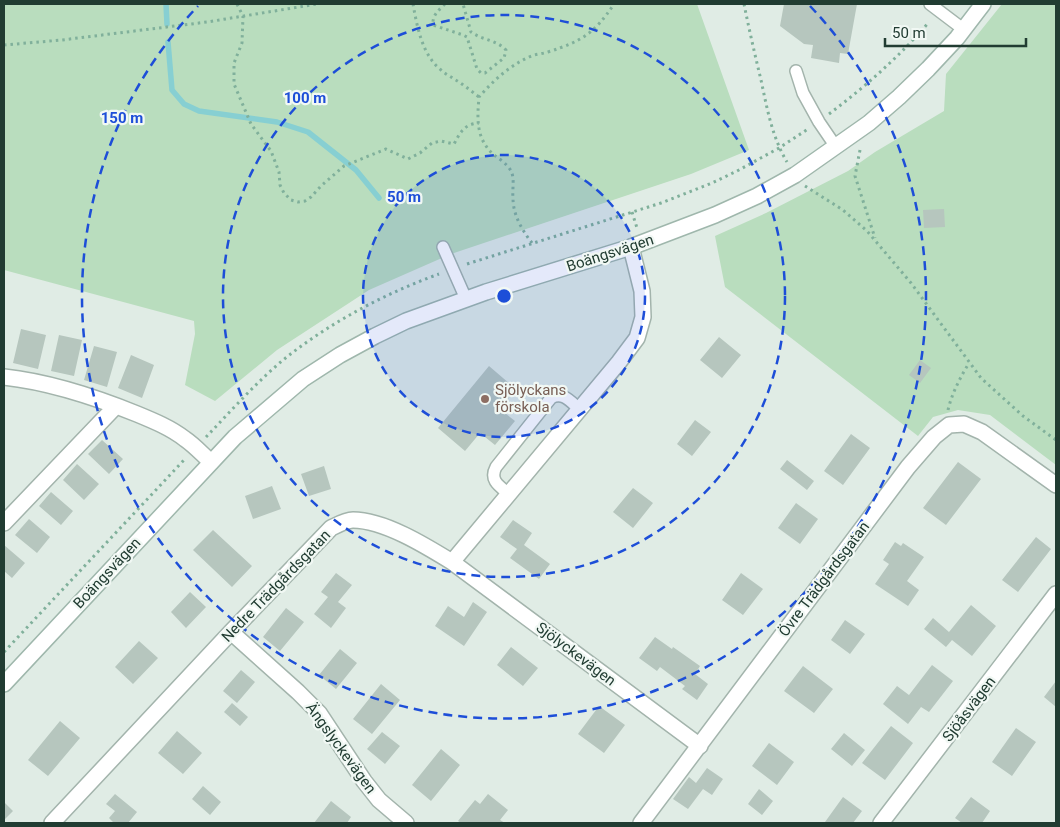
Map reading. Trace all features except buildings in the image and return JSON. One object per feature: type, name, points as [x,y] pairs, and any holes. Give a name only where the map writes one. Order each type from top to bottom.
[{"type":"street","name":"Boängsvägen","points":[[4,684],[235,437],[303,379],[340,355],[406,321],[466,299],[631,247],[715,215],[757,196],[795,175],[836,147],[900,97],[963,30],[983,4]]},
{"type":"street","points":[[452,562],[619,362],[636,338],[644,317],[642,291],[631,247]]},
{"type":"street","points":[[4,377],[22,379],[76,392],[165,426],[186,439],[211,462]]},
{"type":"street","points":[[4,523],[116,406]]},
{"type":"street","points":[[948,425],[964,424],[982,432],[1056,486]]},
{"type":"street","name":"Övre Trädgårdsgatan","points":[[641,823],[908,467],[934,436],[948,425]]},
{"type":"street","name":"Nedre Trädgårdsgatan","points":[[52,823],[230,632],[331,528],[351,520],[371,522],[426,546],[452,562]]},
{"type":"street","name":"Sjölyckevägen","points":[[452,562],[700,746]]},
{"type":"street","name":"Sjöåsvägen","points":[[882,823],[1056,594]]},
{"type":"street","name":"Ängslyckevägen","points":[[230,632],[319,713],[364,781],[379,800],[406,823]]},
{"type":"lane","points":[[930,4],[963,30]]},
{"type":"lane","points":[[796,70],[803,93],[818,122],[836,147]]},
{"type":"lane","points":[[443,247],[466,299]]},
{"type":"lane","points":[[509,494],[497,485],[494,479],[493,472],[496,466],[552,398],[561,395],[579,409]]},
{"type":"path","points":[[237,4],[243,16],[242,43],[234,63],[234,84],[251,124],[272,151],[279,172],[280,185],[284,193],[291,200],[305,201],[344,166],[358,160],[386,149],[408,159],[420,153],[432,143],[441,140],[454,144],[463,129],[471,124],[479,123]]},
{"type":"path","points":[[4,46],[133,31],[317,4]]},
{"type":"path","points":[[413,4],[421,39],[433,62],[441,71],[479,97]]},
{"type":"path","points":[[445,4],[436,13],[433,21],[434,24],[467,37],[477,69],[479,72],[485,73],[504,58],[506,50],[499,44],[471,32],[463,4]]},
{"type":"path","points":[[532,244],[514,211],[514,177],[510,169],[487,148],[480,133],[479,97],[499,76],[531,56],[546,53],[582,39],[594,30],[614,4]]},
{"type":"path","points":[[744,4],[774,136],[795,175],[804,186],[843,210],[876,240],[932,310],[981,378],[1023,416],[1056,440]]},
{"type":"path","points":[[852,135],[860,150],[854,176],[876,240]]},
{"type":"path","points":[[948,425],[948,411],[951,398],[970,363]]},
{"type":"green space","points":[[4,4],[697,4],[749,150],[691,174],[451,254],[369,290],[277,350],[215,401],[185,385],[195,334],[194,321],[4,270]]},
{"type":"green space","points":[[1002,4],[1056,4],[1056,465],[990,415],[958,410],[933,417],[918,436],[725,287],[715,236],[766,213],[848,171],[875,152],[944,111],[946,74]]},
{"type":"waterway","points":[[166,4],[167,24]]},
{"type":"waterway","points":[[168,42],[172,90],[184,104],[199,111],[277,122],[308,132],[356,170],[379,198]]},
{"type":"place","name":"Sjölyckans förskola","points":[[485,399]]}]
